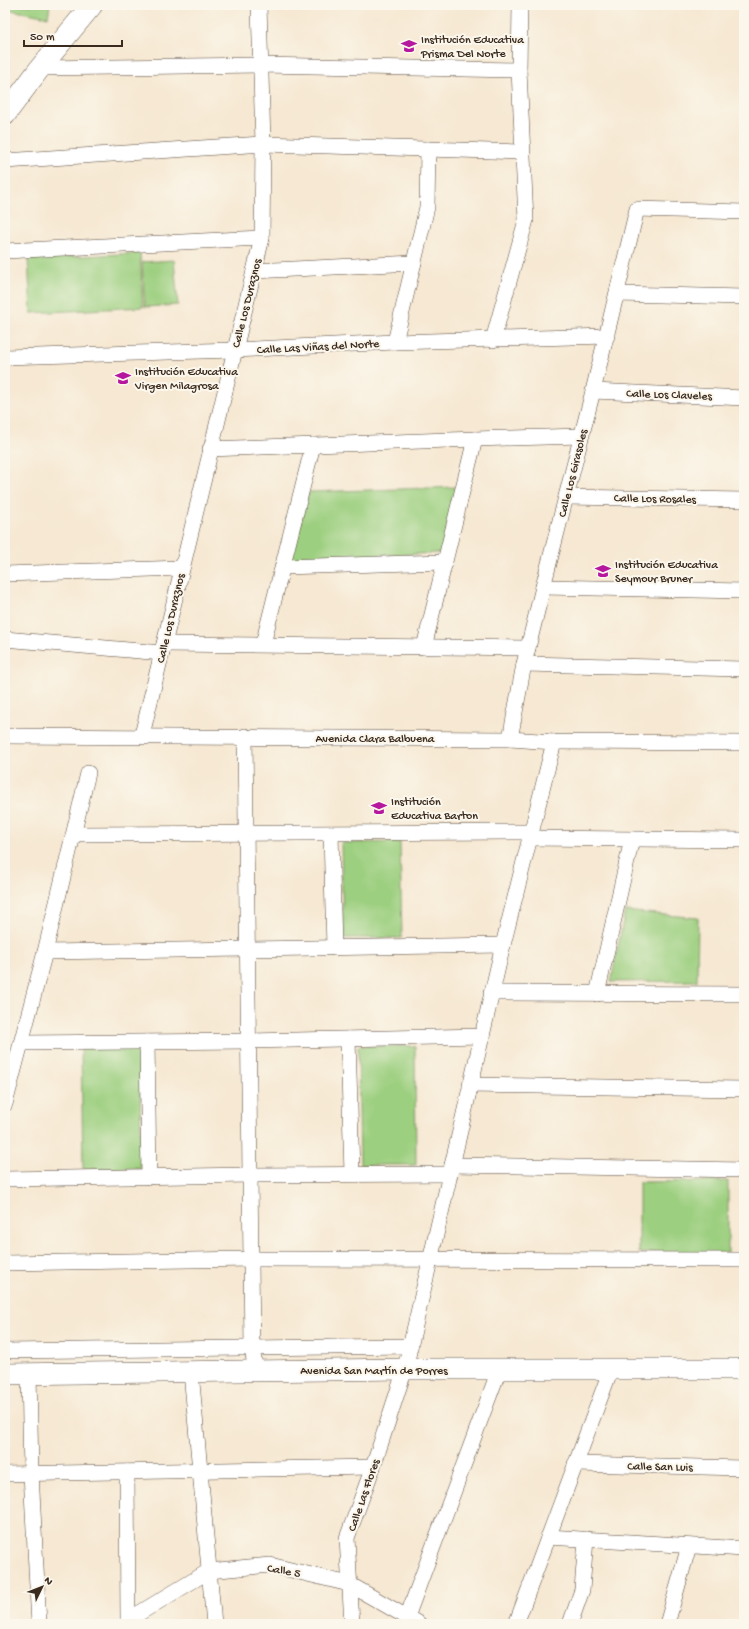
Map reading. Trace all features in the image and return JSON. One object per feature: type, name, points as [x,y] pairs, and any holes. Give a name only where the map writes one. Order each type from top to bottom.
[{"type":"street","points":[[5,115],[40,68],[92,5]]},
{"type":"street","name":"Calle Los Duraznos","points":[[142,735],[262,238],[263,144],[259,5]]},
{"type":"street","points":[[493,340],[526,220],[519,70],[520,5]]},
{"type":"street","points":[[40,68],[260,65],[519,70]]},
{"type":"street","points":[[5,161],[263,144],[522,152]]},
{"type":"street","points":[[395,342],[428,207],[428,149]]},
{"type":"street","name":"Calle Los Girasoles","points":[[510,739],[524,664],[637,209],[744,212]]},
{"type":"street","points":[[5,251],[262,238]]},
{"type":"street","points":[[254,271],[414,263]]},
{"type":"street","points":[[617,294],[744,297]]},
{"type":"street","name":"Calle Las Viñas del Norte","points":[[5,357],[234,350],[395,342],[606,336]]},
{"type":"street","name":"Calle Los Claveles","points":[[593,391],[744,398]]},
{"type":"street","points":[[210,449],[581,436]]},
{"type":"street","points":[[424,647],[475,439]]},
{"type":"street","points":[[264,644],[313,445]]},
{"type":"street","name":"Calle Los Rosales","points":[[566,497],[744,500]]},
{"type":"street","points":[[282,567],[444,562]]},
{"type":"street","points":[[5,574],[182,568]]},
{"type":"street","points":[[543,587],[744,591]]},
{"type":"street","points":[[5,639],[163,648],[264,644],[528,648]]},
{"type":"street","points":[[524,664],[744,669]]},
{"type":"street","name":"Avenida Clara Balbuena","points":[[5,736],[142,735],[510,739],[554,742],[744,743]]},
{"type":"street","points":[[245,736],[252,1349],[256,1372]]},
{"type":"street","name":"Calle Las Flores","points":[[352,1624],[347,1538],[373,1467],[405,1369],[491,993],[554,742]]},
{"type":"street","points":[[5,1104],[45,952],[88,774]]},
{"type":"street","points":[[331,833],[334,948]]},
{"type":"street","points":[[74,834],[331,833],[530,835],[632,839],[744,840]]},
{"type":"street","points":[[597,994],[632,839]]},
{"type":"street","points":[[45,952],[503,945]]},
{"type":"street","points":[[491,993],[744,994]]},
{"type":"street","points":[[21,1043],[248,1041],[482,1036]]},
{"type":"street","points":[[348,1039],[352,1174]]},
{"type":"street","points":[[147,1042],[149,1177]]},
{"type":"street","points":[[470,1085],[744,1089]]},
{"type":"street","points":[[5,1179],[352,1174],[451,1170],[744,1170]]},
{"type":"street","points":[[5,1263],[251,1259],[744,1260]]},
{"type":"street","points":[[5,1351],[410,1346]]},
{"type":"street","name":"Avenida San Martín de Porres","points":[[5,1374],[405,1369],[744,1369]]},
{"type":"street","points":[[413,1621],[499,1370]]},
{"type":"street","points":[[516,1624],[611,1370]]},
{"type":"street","points":[[191,1372],[214,1624]]},
{"type":"street","points":[[30,1373],[30,1473],[39,1624]]},
{"type":"street","name":"Calle San Luis","points":[[576,1464],[744,1468]]},
{"type":"street","points":[[5,1474],[373,1467]]},
{"type":"street","name":"Calle 5","points":[[127,1472],[128,1620],[209,1571],[270,1565],[349,1584],[413,1621]]},
{"type":"street","points":[[548,1537],[744,1549]]},
{"type":"street","points":[[570,1624],[582,1590],[586,1540]]},
{"type":"street","points":[[667,1624],[689,1546]]},
{"type":"green space","points":[[5,5],[50,5],[48,17],[5,9]]},
{"type":"green space","points":[[140,253],[143,307],[31,313],[28,259]]},
{"type":"green space","points":[[174,260],[178,305],[145,307],[142,262]]},
{"type":"green space","points":[[458,487],[441,553],[291,559],[309,492]]},
{"type":"green space","points":[[400,842],[402,938],[343,938],[341,843]]},
{"type":"green space","points":[[625,911],[698,918],[697,981],[611,982]]},
{"type":"green space","points":[[358,1046],[415,1046],[416,1165],[360,1165]]},
{"type":"green space","points":[[81,1048],[140,1048],[141,1169],[83,1169]]},
{"type":"green space","points":[[728,1181],[728,1253],[639,1253],[639,1182]]},
{"type":"place","name":"Institución Educativa Prisma Del Norte","points":[[409,46]]},
{"type":"place","name":"Institución Educativa Virgen Milagrosa","points":[[123,378]]},
{"type":"place","name":"Institución Educativa Seymour Bruner","points":[[603,571]]},
{"type":"place","name":"Institución Educativa Barton","points":[[379,808]]}]
